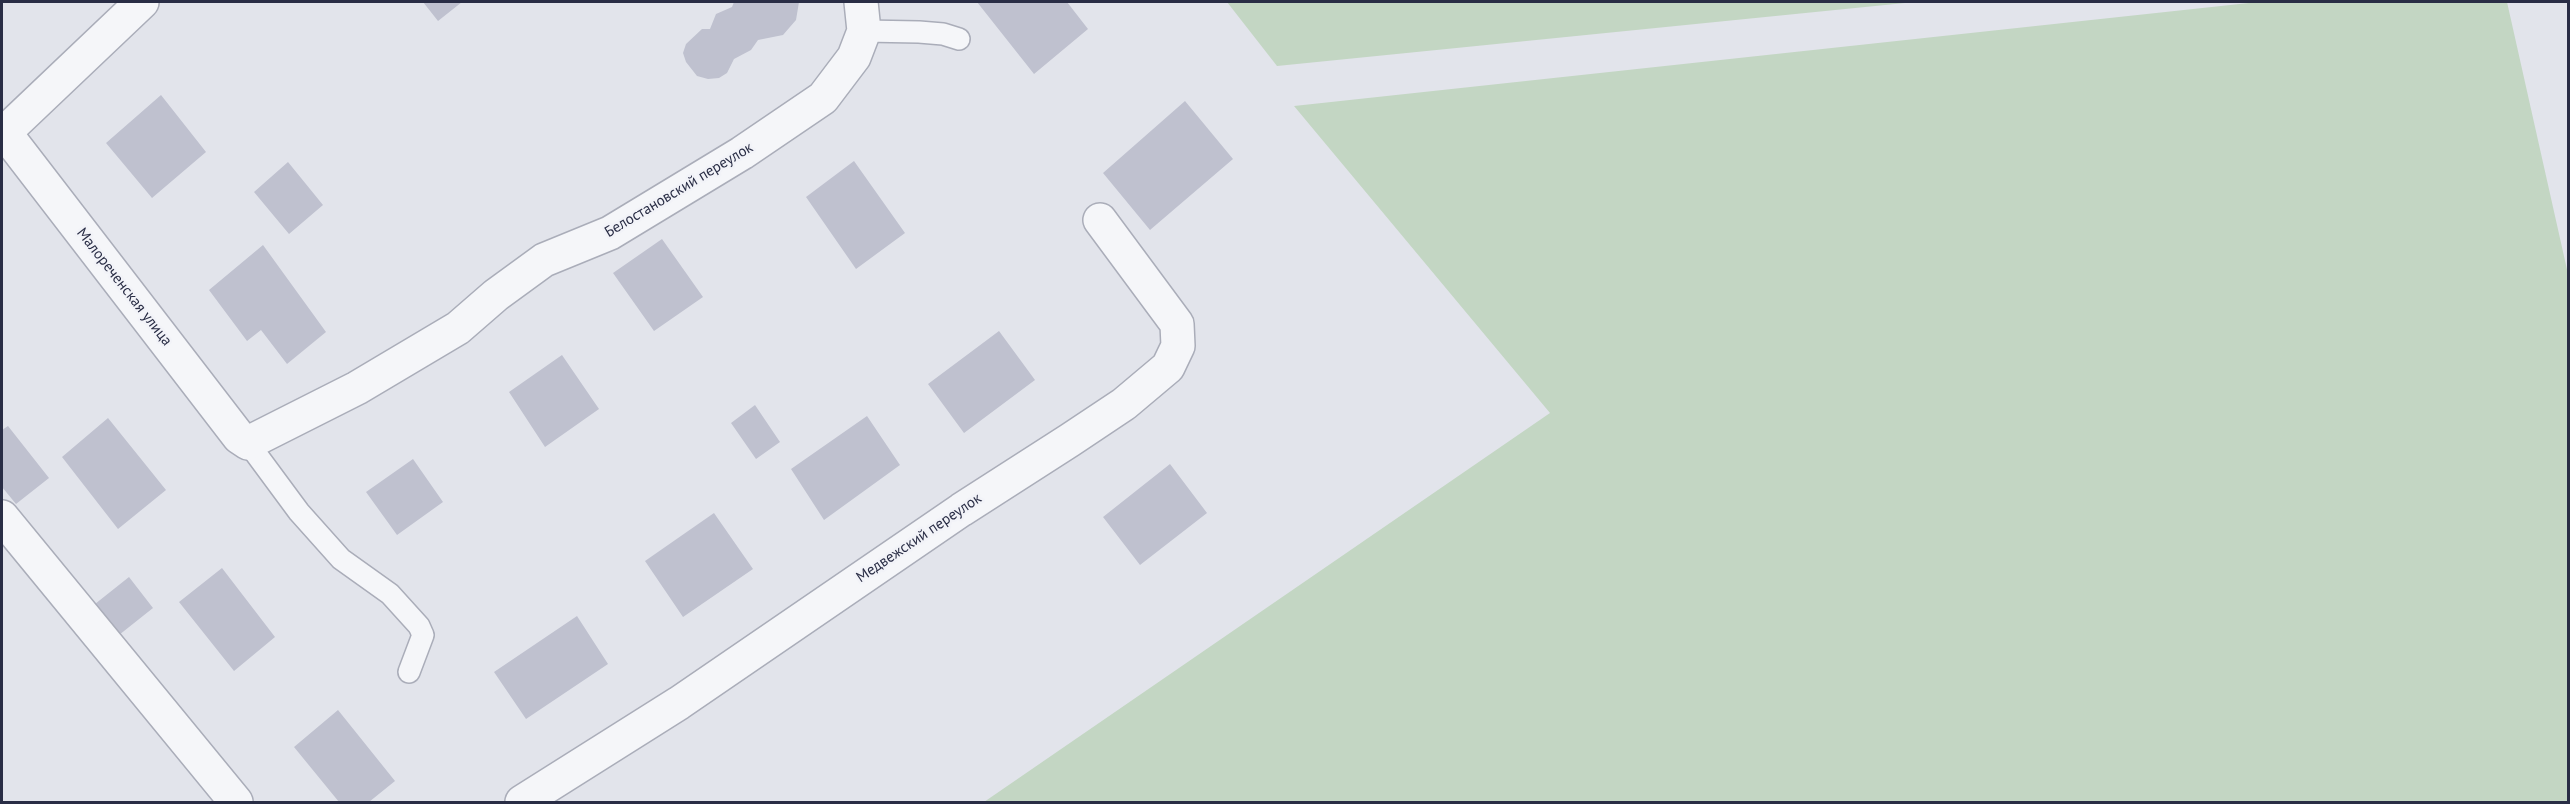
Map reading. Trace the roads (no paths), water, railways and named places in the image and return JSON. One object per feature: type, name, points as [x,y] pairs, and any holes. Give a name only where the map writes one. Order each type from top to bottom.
[{"type":"street","points":[[2,132],[142,2]]},
{"type":"street","name":"Белостановский переулок","points":[[248,443],[357,388],[458,328],[495,295],[544,260],[610,233],[742,153],[823,98],[854,57],[863,16]]},
{"type":"street","name":"Малореченская улица","points":[[2,132],[239,437],[248,443]]},
{"type":"street","name":"Медвежский переулок","points":[[522,802],[679,703],[951,517],[1124,404],[1168,367],[1178,346],[1178,324],[1100,220]]},
{"type":"street","points":[[2,517],[236,802]]},
{"type":"lane","points":[[863,16],[919,32],[943,34],[959,39]]},
{"type":"lane","points":[[248,443],[299,512],[341,560],[390,594],[419,626],[423,635],[409,672]]}]
